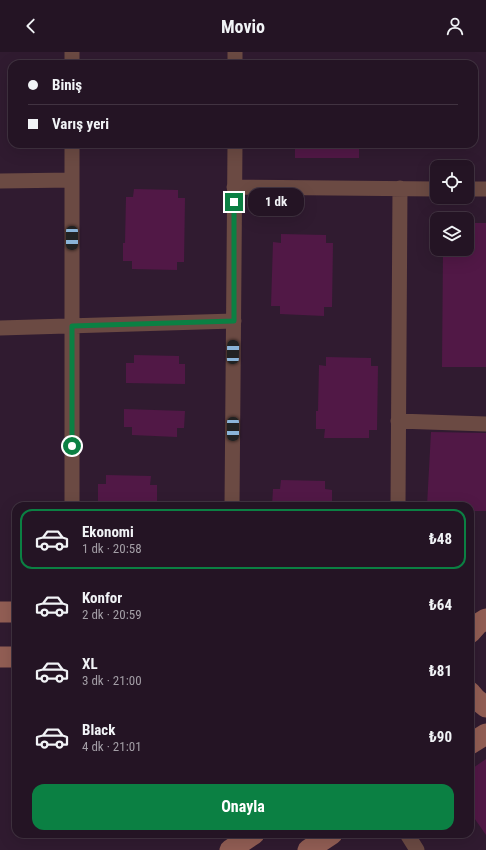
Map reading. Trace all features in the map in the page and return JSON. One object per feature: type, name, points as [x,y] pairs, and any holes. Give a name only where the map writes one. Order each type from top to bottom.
[{"type":"main road","points":[[0,612],[12,612]]},
{"type":"main road","points":[[474,617],[486,618]]},
{"type":"main road","points":[[474,628],[486,618]]},
{"type":"main road","points":[[0,657],[12,657]]},
{"type":"main road","points":[[474,697],[486,707]]},
{"type":"main road","points":[[474,742],[486,734]]},
{"type":"main road","points":[[230,850],[248,838]]},
{"type":"main road","points":[[308,850],[326,838]]},
{"type":"street","points":[[72,148],[72,502]]},
{"type":"street","points":[[232,502],[235,148]]},
{"type":"street","points":[[0,181],[72,180]]},
{"type":"street","points":[[234,187],[430,189]]},
{"type":"street","points":[[398,502],[400,188]]},
{"type":"street","points":[[474,189],[486,189]]},
{"type":"street","points":[[0,328],[234,321]]},
{"type":"street","points":[[398,422],[486,424]]},
{"type":"street","points":[[410,838],[417,850]]},
{"type":"building","points":[[295,148],[359,148],[359,158],[295,158]]},
{"type":"building","points":[[134,189],[178,190],[178,198],[185,198],[184,262],[177,262],[177,270],[132,269],[132,261],[123,261],[126,197],[133,197]]},
{"type":"building","points":[[474,223],[486,223],[486,367],[442,367],[443,256],[474,256]]},
{"type":"building","points":[[281,234],[326,235],[326,243],[333,243],[332,307],[324,307],[324,316],[280,314],[280,306],[271,306],[273,242],[281,243]]},
{"type":"building","points":[[134,355],[179,356],[179,364],[185,364],[185,384],[126,383],[126,363],[134,363]]},
{"type":"building","points":[[326,357],[371,358],[371,366],[378,366],[377,430],[369,430],[369,438],[324,438],[325,429],[316,429],[319,365],[326,366]]},
{"type":"building","points":[[124,409],[185,411],[184,428],[177,428],[177,437],[132,435],[132,427],[124,427]]},
{"type":"building","points":[[431,432],[486,433],[486,511],[474,511],[474,502],[427,502]]},
{"type":"building","points":[[106,475],[151,476],[150,485],[157,485],[157,502],[98,502],[98,484],[106,484]]},
{"type":"building","points":[[281,480],[325,481],[325,489],[332,490],[332,502],[272,502],[273,489],[280,489]]},
{"type":"building","points":[[486,759],[486,835],[474,818],[474,767]]},
{"type":"route","points":[[72,446],[72,326],[234,321],[234,202]]}]
